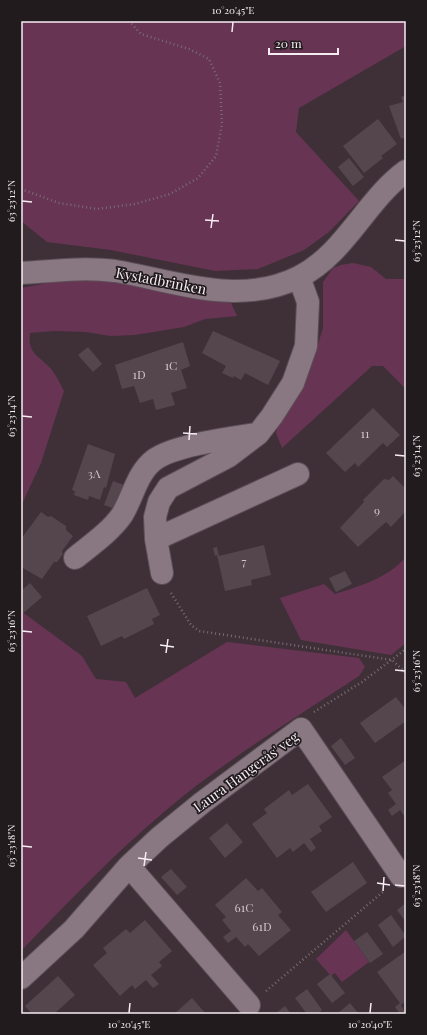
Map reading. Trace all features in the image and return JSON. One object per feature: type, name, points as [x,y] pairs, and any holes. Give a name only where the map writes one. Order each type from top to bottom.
[{"type":"street","name":"Kystadbrinken","points":[[21,273],[75,269],[114,271],[215,291],[238,292],[274,286],[299,277],[336,248],[394,180],[406,170]]},
{"type":"street","points":[[162,573],[156,539],[155,517],[159,502],[168,488],[229,456],[258,434],[272,416],[293,383],[306,346],[308,302],[299,277]]},
{"type":"street","points":[[75,558],[113,526],[122,514],[141,475],[152,461],[164,454],[223,439],[258,434]]},
{"type":"street","points":[[156,539],[298,474]]},
{"type":"street","name":"Laura Hangerås' veg","points":[[21,978],[74,929],[129,866],[160,837],[203,802],[301,729],[401,876]]},
{"type":"street","points":[[129,866],[250,1005]]},
{"type":"path","points":[[21,189],[60,203],[97,209],[135,204],[170,194],[198,178],[216,156],[222,124],[220,83],[209,59],[189,49],[141,34],[129,21]]},
{"type":"path","points":[[162,573],[184,615],[191,625],[200,631],[392,660],[406,673]]},
{"type":"path","points":[[310,715],[362,682],[406,649]]},
{"type":"path","points":[[250,1005],[401,876]]},
{"type":"shaded area","points":[[21,21],[406,21],[406,46],[299,108],[296,132],[359,201],[329,232],[304,250],[258,269],[215,271],[111,250],[47,242],[21,221]]},
{"type":"shaded area","points":[[353,263],[371,267],[386,279],[406,279],[406,389],[383,366],[372,366],[282,448],[276,433],[278,425],[290,408],[309,373],[323,328],[323,282],[333,268]]},
{"type":"shaded area","points":[[97,279],[231,303],[237,316],[205,319],[184,327],[135,335],[110,336],[86,332],[54,331],[30,333],[30,346],[32,350],[57,377],[64,391],[41,463],[21,506],[21,288],[58,281]]},
{"type":"shaded area","points":[[406,557],[406,643],[391,655],[301,640],[280,598],[324,584],[335,594],[382,576],[391,571]]},
{"type":"shaded area","points":[[21,611],[82,656],[96,679],[126,682],[135,698],[227,642],[359,658],[365,667],[359,676],[236,757],[188,792],[146,827],[109,862],[21,951]]},
{"type":"shaded area","points":[[346,930],[369,962],[342,982],[335,973],[331,976],[316,959]]},
{"type":"building","points":[[406,95],[406,137],[401,139],[389,106],[403,102],[401,97]]},
{"type":"building","points":[[378,119],[397,144],[381,156],[383,158],[364,173],[343,146]]},
{"type":"building","points":[[349,158],[364,177],[353,186],[338,167]]},
{"type":"building","points":[[213,331],[280,361],[268,385],[245,373],[241,380],[234,376],[233,378],[222,373],[226,366],[202,353]]},
{"type":"building","points":[[183,342],[190,366],[181,370],[187,388],[171,393],[175,405],[156,410],[153,399],[140,403],[134,386],[122,389],[115,365]]},
{"type":"building","points":[[88,347],[102,364],[93,372],[78,355]]},
{"type":"building","points":[[373,408],[400,435],[387,447],[383,443],[358,467],[355,463],[345,472],[326,453]]},
{"type":"building","points":[[88,444],[115,454],[106,488],[104,487],[100,500],[89,496],[88,500],[74,495],[75,491],[72,490]]},
{"type":"building","points":[[393,476],[406,489],[406,511],[391,527],[386,522],[358,547],[340,528],[364,502],[363,500],[384,479],[389,480]]},
{"type":"building","points":[[113,481],[127,486],[118,510],[104,505]]},
{"type":"building","points":[[41,512],[48,517],[51,516],[66,526],[66,530],[73,536],[62,551],[63,554],[57,562],[54,562],[42,579],[21,567],[21,539]]},
{"type":"building","points":[[264,545],[271,575],[251,580],[252,585],[225,591],[217,555],[215,556],[213,548],[217,547],[219,556]]},
{"type":"building","points":[[345,571],[352,584],[336,592],[329,578]]},
{"type":"building","points":[[30,583],[42,597],[21,615],[21,591]]},
{"type":"building","points":[[147,588],[160,615],[152,619],[154,624],[124,639],[122,636],[101,646],[87,616]]},
{"type":"building","points":[[396,697],[406,710],[406,721],[375,743],[360,723]]},
{"type":"building","points":[[341,738],[355,758],[345,765],[331,746]]},
{"type":"building","points":[[406,760],[406,818],[400,810],[392,816],[388,810],[396,804],[388,793],[392,790],[382,777]]},
{"type":"building","points":[[308,784],[332,817],[319,826],[322,831],[310,839],[316,848],[311,852],[304,843],[293,852],[290,848],[277,858],[252,824],[267,813],[264,809],[289,790],[292,795]]},
{"type":"building","points":[[227,823],[243,842],[225,858],[209,838]]},
{"type":"building","points":[[353,862],[367,883],[326,912],[311,892]]},
{"type":"building","points":[[171,869],[187,887],[177,895],[161,877]]},
{"type":"building","points":[[246,878],[258,891],[262,888],[282,912],[278,915],[291,930],[259,956],[248,944],[245,947],[236,937],[228,943],[223,937],[231,931],[222,920],[226,917],[215,905]]},
{"type":"building","points":[[406,903],[406,922],[397,910]]},
{"type":"building","points":[[391,915],[406,936],[393,947],[378,925]]},
{"type":"building","points":[[145,920],[172,951],[159,962],[162,966],[151,975],[159,984],[153,988],[146,980],[135,989],[132,985],[120,996],[93,965],[107,953],[103,948],[126,929],[130,933]]},
{"type":"building","points":[[367,932],[383,954],[370,963],[354,941]]},
{"type":"building","points":[[406,951],[406,1001],[401,1005],[406,1014],[400,1014],[395,1007],[400,1003],[377,972]]},
{"type":"building","points":[[330,974],[345,993],[332,1003],[317,984]]},
{"type":"building","points":[[58,976],[75,995],[54,1014],[32,1014],[25,1006]]},
{"type":"building","points":[[307,989],[322,1010],[320,1012],[321,1014],[307,1014],[295,998]]},
{"type":"building","points":[[192,998],[206,1014],[174,1014]]},
{"type":"building","points":[[350,1003],[359,1014],[337,1014]]},
{"type":"building","points":[[285,1006],[291,1014],[275,1014]]}]
